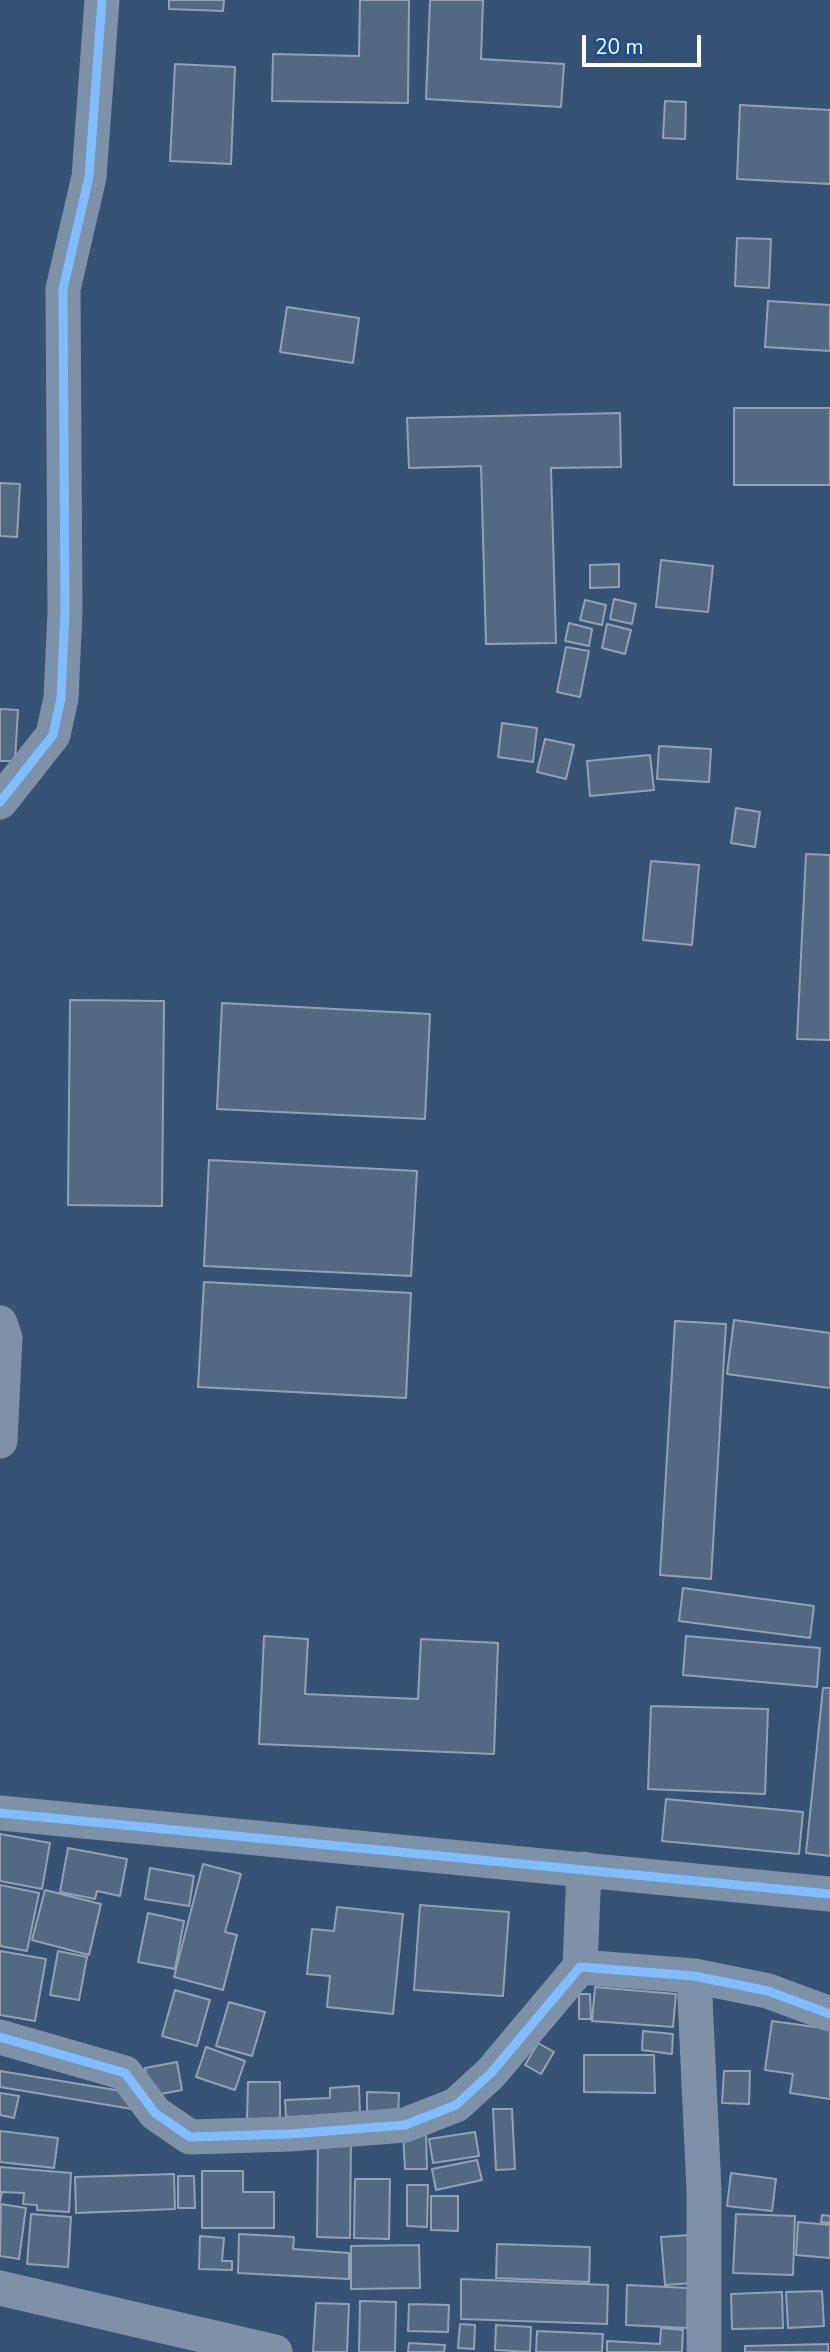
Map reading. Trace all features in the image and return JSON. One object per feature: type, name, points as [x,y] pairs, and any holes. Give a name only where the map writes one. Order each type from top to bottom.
[{"type":"street","points":[[0,802],[53,735],[61,698],[65,612],[63,289],[89,177],[103,0]]},
{"type":"street","points":[[0,1323],[5,1338],[0,1441]]},
{"type":"street","points":[[0,1813],[830,1894]]},
{"type":"street","points":[[0,2037],[125,2073],[155,2113],[190,2137],[290,2134],[405,2125],[456,2105],[491,2073],[580,1967],[584,1869]]},
{"type":"street","points":[[580,1967],[694,1976],[768,1991],[830,2014]]},
{"type":"street","points":[[694,1976],[704,2190],[705,2352]]},
{"type":"street","points":[[0,2288],[275,2352]]},
{"type":"building","points":[[169,0],[224,0],[223,11],[169,9]]},
{"type":"building","points":[[360,0],[409,0],[408,103],[272,101],[273,54],[359,56]]},
{"type":"building","points":[[430,0],[483,0],[481,59],[564,64],[561,107],[426,99]]},
{"type":"building","points":[[175,64],[235,67],[231,164],[170,161]]},
{"type":"building","points":[[665,101],[686,102],[685,139],[663,138]]},
{"type":"building","points":[[740,105],[830,110],[830,184],[737,179]]},
{"type":"building","points":[[737,238],[771,239],[769,288],[735,286]]},
{"type":"building","points":[[768,301],[830,305],[830,351],[765,347]]},
{"type":"building","points":[[287,307],[359,318],[353,363],[280,352]]},
{"type":"building","points":[[734,408],[830,408],[830,485],[734,485]]},
{"type":"building","points":[[620,413],[621,467],[551,468],[556,643],[486,644],[481,466],[409,468],[407,418]]},
{"type":"building","points":[[0,483],[20,484],[17,537],[0,536]]},
{"type":"building","points":[[661,560],[713,566],[708,612],[656,607]]},
{"type":"building","points":[[619,564],[619,587],[590,588],[590,565]]},
{"type":"building","points":[[614,599],[636,604],[632,624],[610,619]]},
{"type":"building","points":[[585,600],[606,605],[602,625],[580,620]]},
{"type":"building","points":[[569,623],[592,629],[589,646],[565,641]]},
{"type":"building","points":[[607,624],[631,630],[625,654],[602,648]]},
{"type":"building","points":[[566,647],[589,651],[580,697],[557,692]]},
{"type":"building","points":[[0,709],[18,710],[15,761],[0,761]]},
{"type":"building","points":[[502,723],[537,728],[533,762],[498,757]]},
{"type":"building","points":[[545,739],[574,745],[566,779],[537,772]]},
{"type":"building","points":[[659,746],[711,749],[709,782],[657,779]]},
{"type":"building","points":[[650,755],[654,790],[590,796],[587,761]]},
{"type":"building","points":[[736,808],[760,812],[755,847],[731,843]]},
{"type":"building","points":[[806,854],[830,855],[830,1040],[797,1039]]},
{"type":"building","points":[[651,861],[699,865],[692,945],[643,940]]},
{"type":"building","points":[[70,1000],[164,1001],[162,1206],[68,1205]]},
{"type":"building","points":[[222,1003],[430,1014],[425,1119],[217,1109]]},
{"type":"building","points":[[209,1160],[417,1171],[411,1276],[204,1266]]},
{"type":"building","points":[[204,1282],[411,1293],[406,1398],[198,1387]]},
{"type":"building","points":[[734,1320],[830,1333],[830,1388],[727,1374]]},
{"type":"building","points":[[675,1321],[726,1324],[711,1579],[660,1575]]},
{"type":"building","points":[[683,1588],[814,1606],[810,1638],[679,1621]]},
{"type":"building","points":[[264,1636],[308,1639],[305,1694],[418,1699],[421,1639],[498,1643],[494,1754],[259,1744]]},
{"type":"building","points":[[686,1636],[820,1648],[817,1687],[683,1675]]},
{"type":"building","points":[[823,1688],[830,1688],[830,1856],[806,1853]]},
{"type":"building","points":[[651,1706],[768,1709],[765,1794],[648,1789]]},
{"type":"building","points":[[666,1799],[803,1812],[799,1854],[662,1841]]},
{"type":"building","points":[[0,1834],[50,1843],[42,1889],[0,1881]]},
{"type":"building","points":[[68,1848],[127,1859],[120,1896],[97,1891],[95,1899],[60,1892]]},
{"type":"building","points":[[203,1864],[241,1874],[225,1932],[237,1935],[223,1990],[174,1977]]},
{"type":"building","points":[[150,1868],[194,1876],[189,1906],[145,1899]]},
{"type":"building","points":[[0,1885],[39,1893],[27,1951],[0,1946]]},
{"type":"building","points":[[45,1890],[101,1904],[89,1955],[32,1940]]},
{"type":"building","points":[[420,1905],[509,1912],[503,1996],[414,1990]]},
{"type":"building","points":[[337,1907],[403,1914],[393,2014],[327,2007],[330,1976],[307,1974],[312,1929],[334,1931]]},
{"type":"building","points":[[148,1913],[184,1921],[175,1969],[138,1962]]},
{"type":"building","points":[[0,1951],[46,1959],[35,2021],[0,2015]]},
{"type":"building","points":[[58,1951],[87,1957],[79,2000],[50,1995]]},
{"type":"building","points":[[595,1987],[676,1994],[673,2027],[592,2021]]},
{"type":"building","points":[[175,1990],[210,2000],[197,2046],[162,2036]]},
{"type":"building","points":[[579,1994],[590,1994],[591,2019],[579,2019]]},
{"type":"building","points":[[229,2002],[265,2012],[252,2056],[216,2046]]},
{"type":"building","points":[[772,2021],[830,2029],[830,2099],[790,2093],[793,2074],[765,2070]]},
{"type":"building","points":[[643,2031],[673,2034],[672,2054],[642,2050]]},
{"type":"building","points":[[538,2043],[554,2052],[541,2074],[525,2065]]},
{"type":"building","points":[[206,2047],[245,2061],[235,2090],[196,2077]]},
{"type":"building","points":[[584,2055],[654,2055],[655,2093],[584,2092]]},
{"type":"building","points":[[177,2062],[182,2090],[150,2096],[145,2068]]},
{"type":"building","points":[[0,2071],[134,2093],[132,2109],[0,2087]]},
{"type":"building","points":[[724,2071],[750,2071],[749,2104],[722,2103]]},
{"type":"building","points":[[248,2082],[280,2082],[280,2120],[247,2119]]},
{"type":"building","points":[[359,2086],[360,2114],[286,2117],[285,2100],[330,2098],[330,2088]]},
{"type":"building","points":[[367,2092],[399,2093],[398,2116],[367,2115]]},
{"type":"building","points":[[0,2093],[19,2096],[14,2118],[0,2115]]},
{"type":"building","points":[[493,2109],[512,2109],[515,2169],[496,2170]]},
{"type":"building","points":[[0,2131],[58,2138],[54,2168],[0,2162]]},
{"type":"building","points":[[426,2132],[427,2169],[405,2169],[403,2133]]},
{"type":"building","points":[[475,2132],[479,2156],[433,2163],[429,2139]]},
{"type":"building","points":[[318,2134],[351,2135],[350,2238],[317,2237]]},
{"type":"building","points":[[477,2160],[482,2180],[436,2190],[432,2169]]},
{"type":"building","points":[[0,2167],[71,2173],[69,2212],[37,2210],[37,2205],[23,2204],[24,2193],[2,2192],[0,2202]]},
{"type":"building","points":[[202,2171],[243,2171],[243,2192],[274,2192],[274,2228],[202,2228]]},
{"type":"building","points":[[731,2173],[776,2179],[772,2211],[727,2206]]},
{"type":"building","points":[[174,2174],[175,2209],[76,2213],[75,2177]]},
{"type":"building","points":[[178,2176],[194,2176],[195,2208],[178,2208]]},
{"type":"building","points":[[355,2179],[390,2179],[389,2239],[354,2238]]},
{"type":"building","points":[[407,2185],[428,2185],[427,2227],[407,2226]]},
{"type":"building","points":[[431,2196],[458,2196],[458,2231],[431,2230]]},
{"type":"building","points":[[1,2204],[26,2208],[19,2259],[0,2256]]},
{"type":"building","points":[[31,2214],[71,2217],[68,2267],[27,2264]]},
{"type":"building","points":[[736,2214],[795,2216],[793,2275],[733,2273]]},
{"type":"building","points":[[822,2215],[830,2216],[830,2223],[821,2222]]},
{"type":"building","points":[[798,2222],[830,2225],[830,2258],[796,2255]]},
{"type":"building","points":[[239,2234],[294,2237],[293,2249],[349,2253],[349,2279],[238,2273]]},
{"type":"building","points":[[690,2235],[694,2283],[665,2285],[661,2237]]},
{"type":"building","points":[[200,2236],[224,2238],[222,2261],[232,2261],[232,2270],[199,2269]]},
{"type":"building","points":[[497,2244],[590,2247],[589,2282],[496,2278]]},
{"type":"building","points":[[419,2245],[420,2288],[351,2289],[351,2246]]},
{"type":"building","points":[[461,2279],[608,2285],[607,2324],[461,2319]]},
{"type":"building","points":[[627,2285],[688,2288],[687,2328],[626,2325]]},
{"type":"building","points":[[822,2291],[824,2326],[788,2328],[786,2292]]},
{"type":"building","points":[[782,2292],[783,2328],[732,2329],[731,2294]]},
{"type":"building","points":[[360,2301],[396,2302],[395,2352],[359,2352]]},
{"type":"building","points":[[316,2303],[349,2304],[347,2352],[313,2352]]},
{"type":"building","points":[[409,2304],[449,2305],[448,2332],[408,2331]]},
{"type":"building","points":[[460,2324],[475,2325],[474,2349],[458,2348]]},
{"type":"building","points":[[496,2325],[531,2327],[530,2352],[495,2350]]},
{"type":"building","points":[[661,2328],[683,2330],[682,2352],[607,2352],[607,2341],[660,2344]]},
{"type":"building","points":[[537,2331],[603,2334],[602,2352],[536,2352]]},
{"type":"building","points":[[409,2343],[445,2345],[444,2352],[408,2352]]},
{"type":"building","points":[[828,2344],[828,2352],[745,2352],[745,2346]]},
{"type":"cycle path","points":[[0,802],[53,735],[61,698],[65,612],[63,289],[89,177],[102,0]]},
{"type":"cycle path","points":[[0,1813],[830,1894]]},
{"type":"cycle path","points":[[0,2037],[125,2073],[155,2113],[190,2137],[290,2134],[405,2125],[456,2105],[491,2073],[580,1967],[694,1976],[768,1991],[830,2014]]}]
